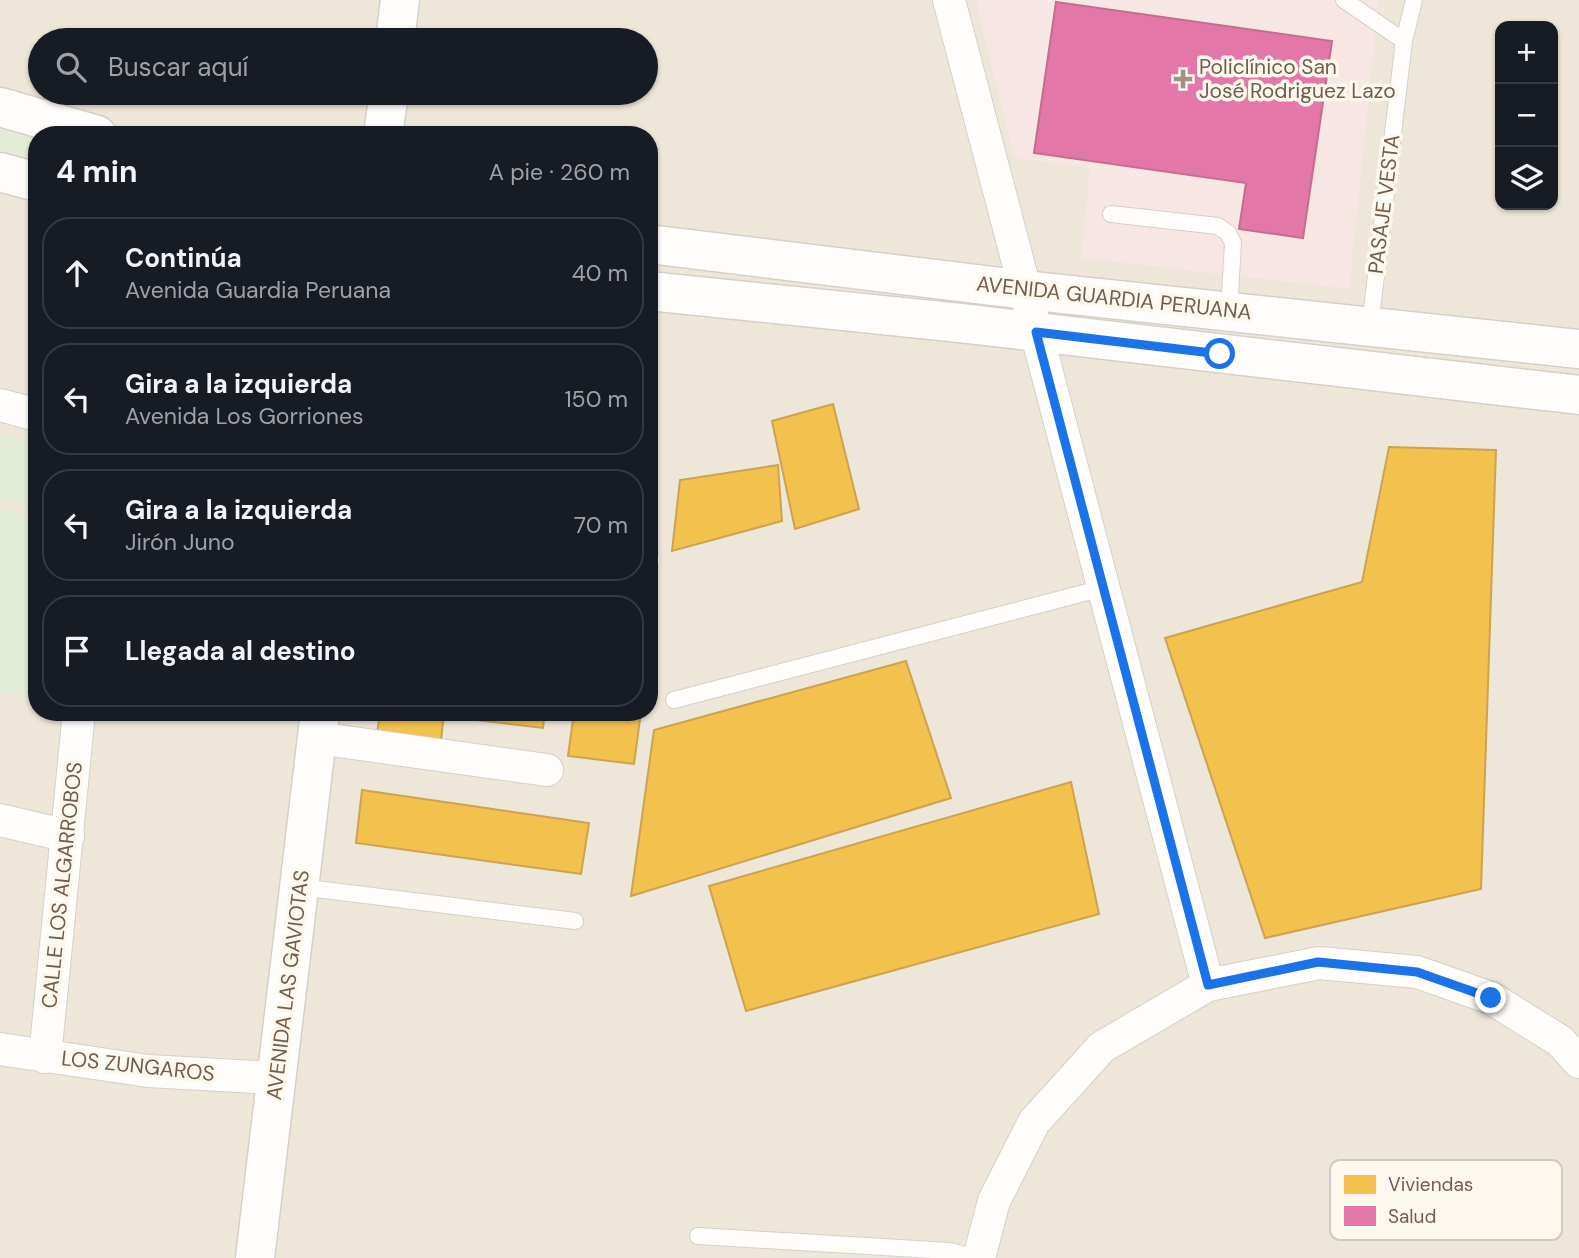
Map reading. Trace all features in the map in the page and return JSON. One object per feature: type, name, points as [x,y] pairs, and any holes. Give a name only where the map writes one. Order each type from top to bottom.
[{"type":"street","points":[[396,28],[400,0]]},
{"type":"street","points":[[950,0],[1208,985]]},
{"type":"street","points":[[384,126],[387,105]]},
{"type":"street","points":[[0,107],[66,126]]},
{"type":"street","points":[[0,172],[28,180]]},
{"type":"street","name":"AVENIDA GUARDIA PERUANA","points":[[658,245],[1025,290],[1579,349]]},
{"type":"street","name":"AVENIDA GUARDIA PERUANA","points":[[658,292],[1036,332],[1579,395]]},
{"type":"street","points":[[1220,354],[1229,311]]},
{"type":"street","points":[[0,405],[28,413]]},
{"type":"street","name":"CALLE LOS ALGARROBOS","points":[[45,1057],[78,721]]},
{"type":"street","points":[[319,725],[547,770]]},
{"type":"street","name":"AVENIDA LAS GAVIOTAS","points":[[255,1258],[319,725]]},
{"type":"street","points":[[0,820],[68,836]]},
{"type":"street","points":[[978,1258],[995,1201],[1034,1122],[1102,1047],[1208,985],[1318,962],[1417,972],[1491,998],[1560,1041],[1579,1062]]},
{"type":"street","name":"LOS ZUNGAROS","points":[[0,1049],[148,1071],[276,1078]]},
{"type":"lane","points":[[1344,0],[1404,41]]},
{"type":"lane","name":"PASAJE VESTA","points":[[1370,326],[1404,41],[1414,0]]},
{"type":"lane","points":[[1111,214],[1218,226],[1228,233],[1233,243],[1229,311]]},
{"type":"lane","points":[[674,700],[1103,588]]},
{"type":"lane","points":[[300,887],[575,921]]},
{"type":"lane","points":[[698,1236],[950,1251],[978,1258]]},
{"type":"shaded area","points":[[0,0],[1579,0],[1579,1258],[0,1258]]},
{"type":"shaded area","name":"Policlínico San José Rodriguez Lazo","points":[[976,0],[1379,0],[1349,289],[1081,258],[1090,168],[1014,158]]},
{"type":"green space","points":[[0,122],[28,132],[28,158],[0,150]]},
{"type":"green space","points":[[0,434],[28,442],[28,508],[0,500]]},
{"type":"green space","points":[[0,509],[28,517],[28,699],[0,691]]},
{"type":"building: Viviendas","points":[[833,404],[859,509],[795,529],[772,421]]},
{"type":"building: Viviendas","points":[[1389,447],[1496,450],[1481,889],[1265,938],[1165,638],[1362,582]]},
{"type":"building: Viviendas","points":[[778,465],[782,521],[672,551],[680,480]]},
{"type":"building: Viviendas","points":[[906,661],[951,798],[631,896],[654,730]]},
{"type":"building: Viviendas","points":[[379,721],[443,721],[441,741],[377,734]]},
{"type":"building: Viviendas","points":[[484,721],[544,721],[543,728]]},
{"type":"building: Viviendas","points":[[573,721],[640,721],[634,764],[568,756]]},
{"type":"building: Viviendas","points":[[1071,782],[1099,914],[746,1011],[709,886]]},
{"type":"building: Viviendas","points":[[362,790],[589,823],[581,874],[356,843]]},
{"type":"building: Salud","points":[[1056,2],[1332,41],[1303,238],[1239,229],[1246,183],[1034,153]]},
{"type":"place","name":"Policlínico San José Rodriguez Lazo","points":[[1183,79]]},
{"type":"route","points":[[1220,354],[1036,332],[1208,985],[1318,962],[1417,972],[1491,998]]}]
